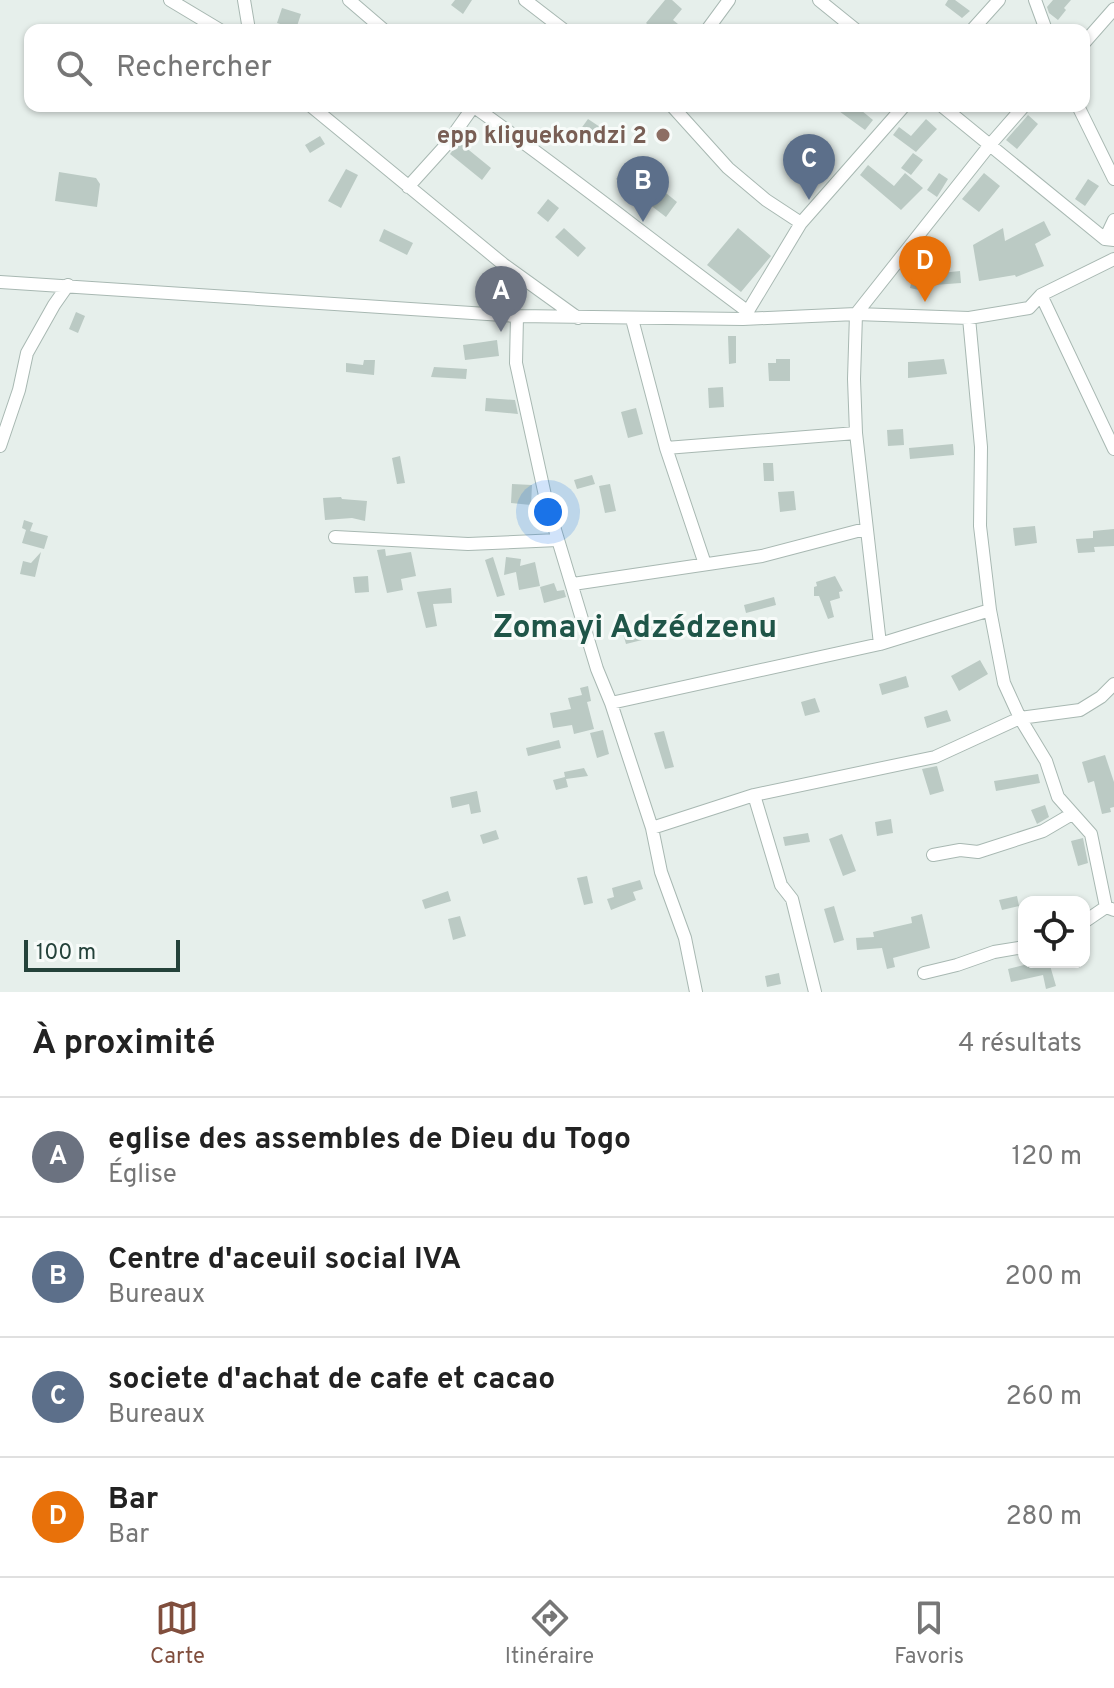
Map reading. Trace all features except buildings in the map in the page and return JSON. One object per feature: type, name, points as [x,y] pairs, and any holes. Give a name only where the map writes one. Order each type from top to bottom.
[{"type":"street","points":[[170,0],[210,24]]},
{"type":"street","points":[[244,0],[248,24]]},
{"type":"street","points":[[349,0],[377,24]]},
{"type":"street","points":[[525,0],[556,24]]},
{"type":"street","points":[[711,24],[728,0]]},
{"type":"street","points":[[819,0],[849,24]]},
{"type":"street","points":[[977,24],[999,0]]},
{"type":"street","points":[[1035,0],[1044,24]]},
{"type":"street","points":[[1090,37],[1111,16]]},
{"type":"street","points":[[318,112],[503,264],[579,318]]},
{"type":"street","points":[[408,187],[446,145],[469,112]]},
{"type":"street","points":[[482,112],[523,140],[745,315]]},
{"type":"street","points":[[677,112],[728,168],[766,200],[801,223]]},
{"type":"street","points":[[745,315],[801,223],[899,112]]},
{"type":"street","points":[[949,112],[1110,240],[1114,220]]},
{"type":"street","points":[[880,644],[856,433],[856,314],[1019,112]]},
{"type":"street","points":[[1081,112],[1114,179]]},
{"type":"street","points":[[0,282],[517,316],[632,319],[856,314],[969,318],[1029,308],[1041,295],[1114,259]]},
{"type":"street","points":[[0,446],[19,390],[27,353],[68,285]]},
{"type":"street","points":[[1041,295],[1114,449]]},
{"type":"street","points":[[517,316],[516,363],[558,540],[597,669],[652,828],[661,872],[685,938],[696,992]]},
{"type":"street","points":[[969,318],[981,447],[980,526],[990,610],[1004,683],[1020,718],[1046,761],[1058,797],[1091,834],[1110,909],[1090,919]]},
{"type":"street","points":[[632,319],[666,448],[705,564]]},
{"type":"street","points":[[666,448],[856,433]]},
{"type":"street","points":[[573,584],[762,556],[865,529]]},
{"type":"street","points":[[335,537],[468,544],[558,540]]},
{"type":"street","points":[[611,703],[880,644],[990,610]]},
{"type":"street","points":[[652,828],[754,795],[935,757],[1020,718],[1080,710],[1101,697],[1114,684]]},
{"type":"street","points":[[754,795],[781,885],[792,899],[815,992]]},
{"type":"street","points":[[933,855],[960,850],[978,852],[1043,831],[1072,814]]},
{"type":"street","points":[[924,973],[1018,948]]},
{"type":"place","name":"epp kliguekondzi 2","points":[[663,135]]},
{"type":"place","name":"societe d'achat de cafe et cacao","points":[[809,200]]},
{"type":"place","name":"Centre d'aceuil social IVA","points":[[643,222]]},
{"type":"place","name":"Bar","points":[[925,302]]},
{"type":"place","name":"eglise des assembles de Dieu du Togo","points":[[501,332]]},
{"type":"district","name":"Zomayi Adzédzenu","points":[[635,626]]}]
